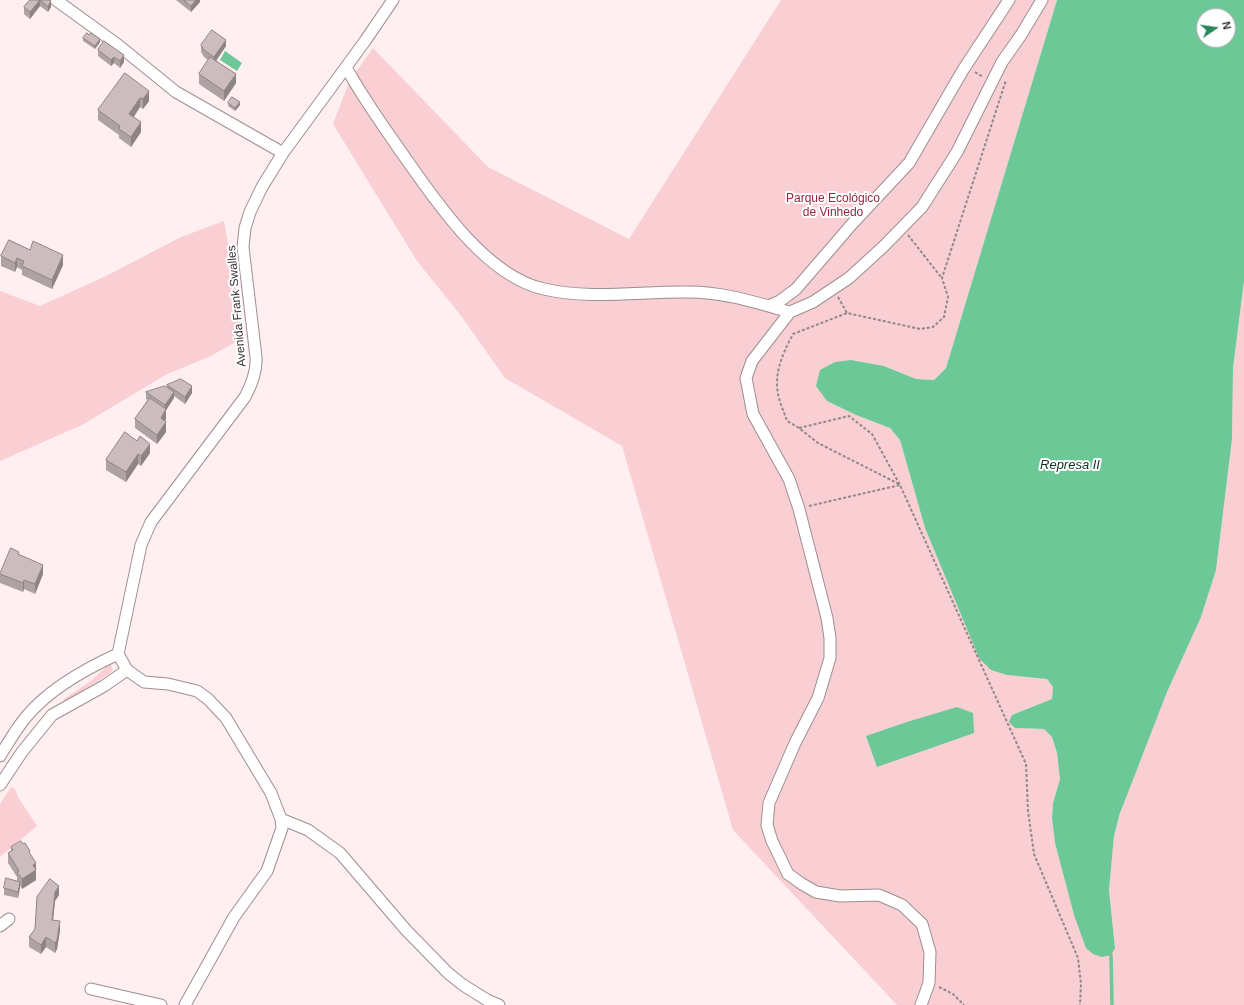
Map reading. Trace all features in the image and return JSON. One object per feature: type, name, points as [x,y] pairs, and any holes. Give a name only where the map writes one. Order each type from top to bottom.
[{"type":"street","points":[[56,0],[118,45],[176,92],[282,153]]},
{"type":"street","name":"Avenida Frank Swalles","points":[[118,654],[144,535],[151,522],[245,397],[251,384],[257,364],[243,247],[245,228],[256,198],[282,153],[346,67],[392,0]]},
{"type":"street","points":[[769,306],[780,301],[796,289],[852,224],[909,163],[965,67],[1009,0]]},
{"type":"street","points":[[921,1005],[929,983],[930,952],[922,924],[902,905],[879,895],[840,896],[816,892],[802,884],[788,874],[772,841],[767,825],[769,803],[795,743],[818,698],[830,658],[830,638],[827,618],[789,479],[753,414],[746,378],[752,361],[790,312],[813,302],[849,278],[902,228],[922,206],[957,152],[1002,62],[1021,35],[1042,0]]},
{"type":"street","points":[[346,67],[354,83],[409,163],[465,235],[475,246],[502,269],[522,281],[544,289],[595,294],[690,292],[721,294],[790,312]]},
{"type":"street","points":[[0,756],[26,717],[42,700],[80,673],[118,654],[127,670],[144,682],[168,684],[197,691],[208,699],[226,718],[271,793],[281,819],[282,828],[267,871],[234,917],[185,1005]]},
{"type":"street","points":[[0,785],[22,752],[52,715],[104,686],[127,670]]},
{"type":"street","points":[[42,700],[52,715]]},
{"type":"street","points":[[9,742],[22,752]]},
{"type":"street","points":[[281,819],[308,830],[340,853],[354,867],[406,930],[448,973],[463,985],[487,1000],[499,1005]]},
{"type":"street","points":[[0,926],[9,919]]},
{"type":"street","points":[[91,989],[161,1005]]},
{"type":"path","points":[[965,67],[992,82]]},
{"type":"path","points":[[942,278],[1006,80]]},
{"type":"path","points":[[900,485],[818,442],[787,420],[778,394],[778,378],[780,358],[792,334],[848,313],[920,329],[933,327],[944,316],[948,297],[942,278],[902,228]]},
{"type":"path","points":[[834,289],[848,313]]},
{"type":"path","points":[[799,428],[849,416],[872,434],[900,485],[1026,764],[1028,811],[1034,854],[1078,958],[1081,984],[1080,1005]]},
{"type":"path","points":[[798,509],[900,485]]},
{"type":"path","points":[[929,983],[953,994],[964,1005]]},
{"type":"green space","name":"Parque Ecológico de Vinhedo","points":[[781,0],[1057,0],[946,368],[934,380],[916,379],[884,366],[851,360],[827,401],[856,415],[890,428],[900,440],[925,528],[979,658],[1007,675],[1047,679],[1053,687],[1052,699],[1012,715],[1015,728],[1044,729],[1052,737],[1057,753],[1060,779],[1053,803],[1052,818],[1055,843],[1074,915],[1115,948],[1109,890],[1114,836],[1123,804],[1167,692],[1201,617],[1216,570],[1232,439],[1233,368],[1244,282],[1244,1005],[897,1005],[733,830],[622,446],[505,378],[459,313],[417,261],[333,124],[350,80],[373,48],[488,167],[629,239]]},
{"type":"green space","points":[[224,221],[240,311],[241,339],[209,357],[167,374],[82,425],[0,461],[0,291],[40,306],[108,275],[181,237]]},
{"type":"green space","points":[[108,665],[111,665],[113,670],[109,674],[64,701],[64,699],[92,680]]},
{"type":"green space","points":[[11,787],[15,789],[18,797],[37,826],[0,857],[0,804]]},
{"type":"water","name":"Represa II","points":[[1057,0],[1244,0],[1244,281],[1233,368],[1232,439],[1216,570],[1201,617],[1167,692],[1120,813],[1114,836],[1109,890],[1115,948],[1111,955],[1102,957],[1093,954],[1086,948],[1074,915],[1055,843],[1052,818],[1053,803],[1060,779],[1057,753],[1052,737],[1044,729],[1015,728],[1009,722],[1012,715],[1052,699],[1053,687],[1047,679],[1007,675],[991,670],[979,658],[925,528],[900,440],[890,428],[856,415],[827,401],[816,386],[820,370],[835,362],[851,360],[884,366],[916,379],[934,380],[946,368]]},
{"type":"water","points":[[225,51],[242,63],[237,71],[220,60]]},
{"type":"water","points":[[957,707],[973,713],[974,733],[877,767],[866,736]]},
{"type":"building","points":[[30,0],[40,0],[30,12],[24,7]]},
{"type":"building","points":[[40,0],[50,0],[51,1],[48,6]]},
{"type":"building","points":[[184,0],[196,0],[191,6]]},
{"type":"building","points":[[212,30],[226,40],[214,57],[204,50],[201,45]]},
{"type":"building","points":[[87,33],[89,35],[91,33],[100,39],[95,46],[83,38]]},
{"type":"building","points":[[104,41],[124,55],[120,61],[114,57],[111,60],[98,50]]},
{"type":"building","points":[[210,57],[236,74],[224,91],[199,74]]},
{"type":"building","points":[[125,73],[149,91],[143,99],[140,98],[129,114],[141,122],[131,137],[119,129],[120,126],[98,110]]},
{"type":"building","points":[[232,97],[240,102],[235,108],[228,103]]},
{"type":"building","points":[[9,240],[30,250],[33,241],[63,255],[52,280],[22,266],[24,261],[17,258],[15,263],[1,256]]},
{"type":"building","points":[[181,379],[192,386],[185,397],[167,385]]},
{"type":"building","points":[[165,386],[174,392],[165,405],[146,392]]},
{"type":"building","points":[[150,398],[166,409],[161,418],[166,422],[157,435],[135,419]]},
{"type":"building","points":[[125,432],[137,441],[140,436],[150,444],[141,456],[138,454],[126,472],[106,460]]},
{"type":"building","points":[[11,548],[19,552],[18,554],[43,565],[35,584],[24,580],[23,583],[0,574]]},
{"type":"building","points":[[21,841],[23,844],[25,843],[36,863],[33,865],[36,870],[22,879],[8,853],[13,850],[11,847]]},
{"type":"building","points":[[6,878],[20,882],[18,892],[4,888]]},
{"type":"building","points":[[50,879],[59,886],[55,892],[52,920],[60,921],[57,940],[55,943],[46,937],[41,945],[29,937],[35,929],[37,897]]},
{"type":"waterway","points":[[1111,955],[1112,1005]]}]
